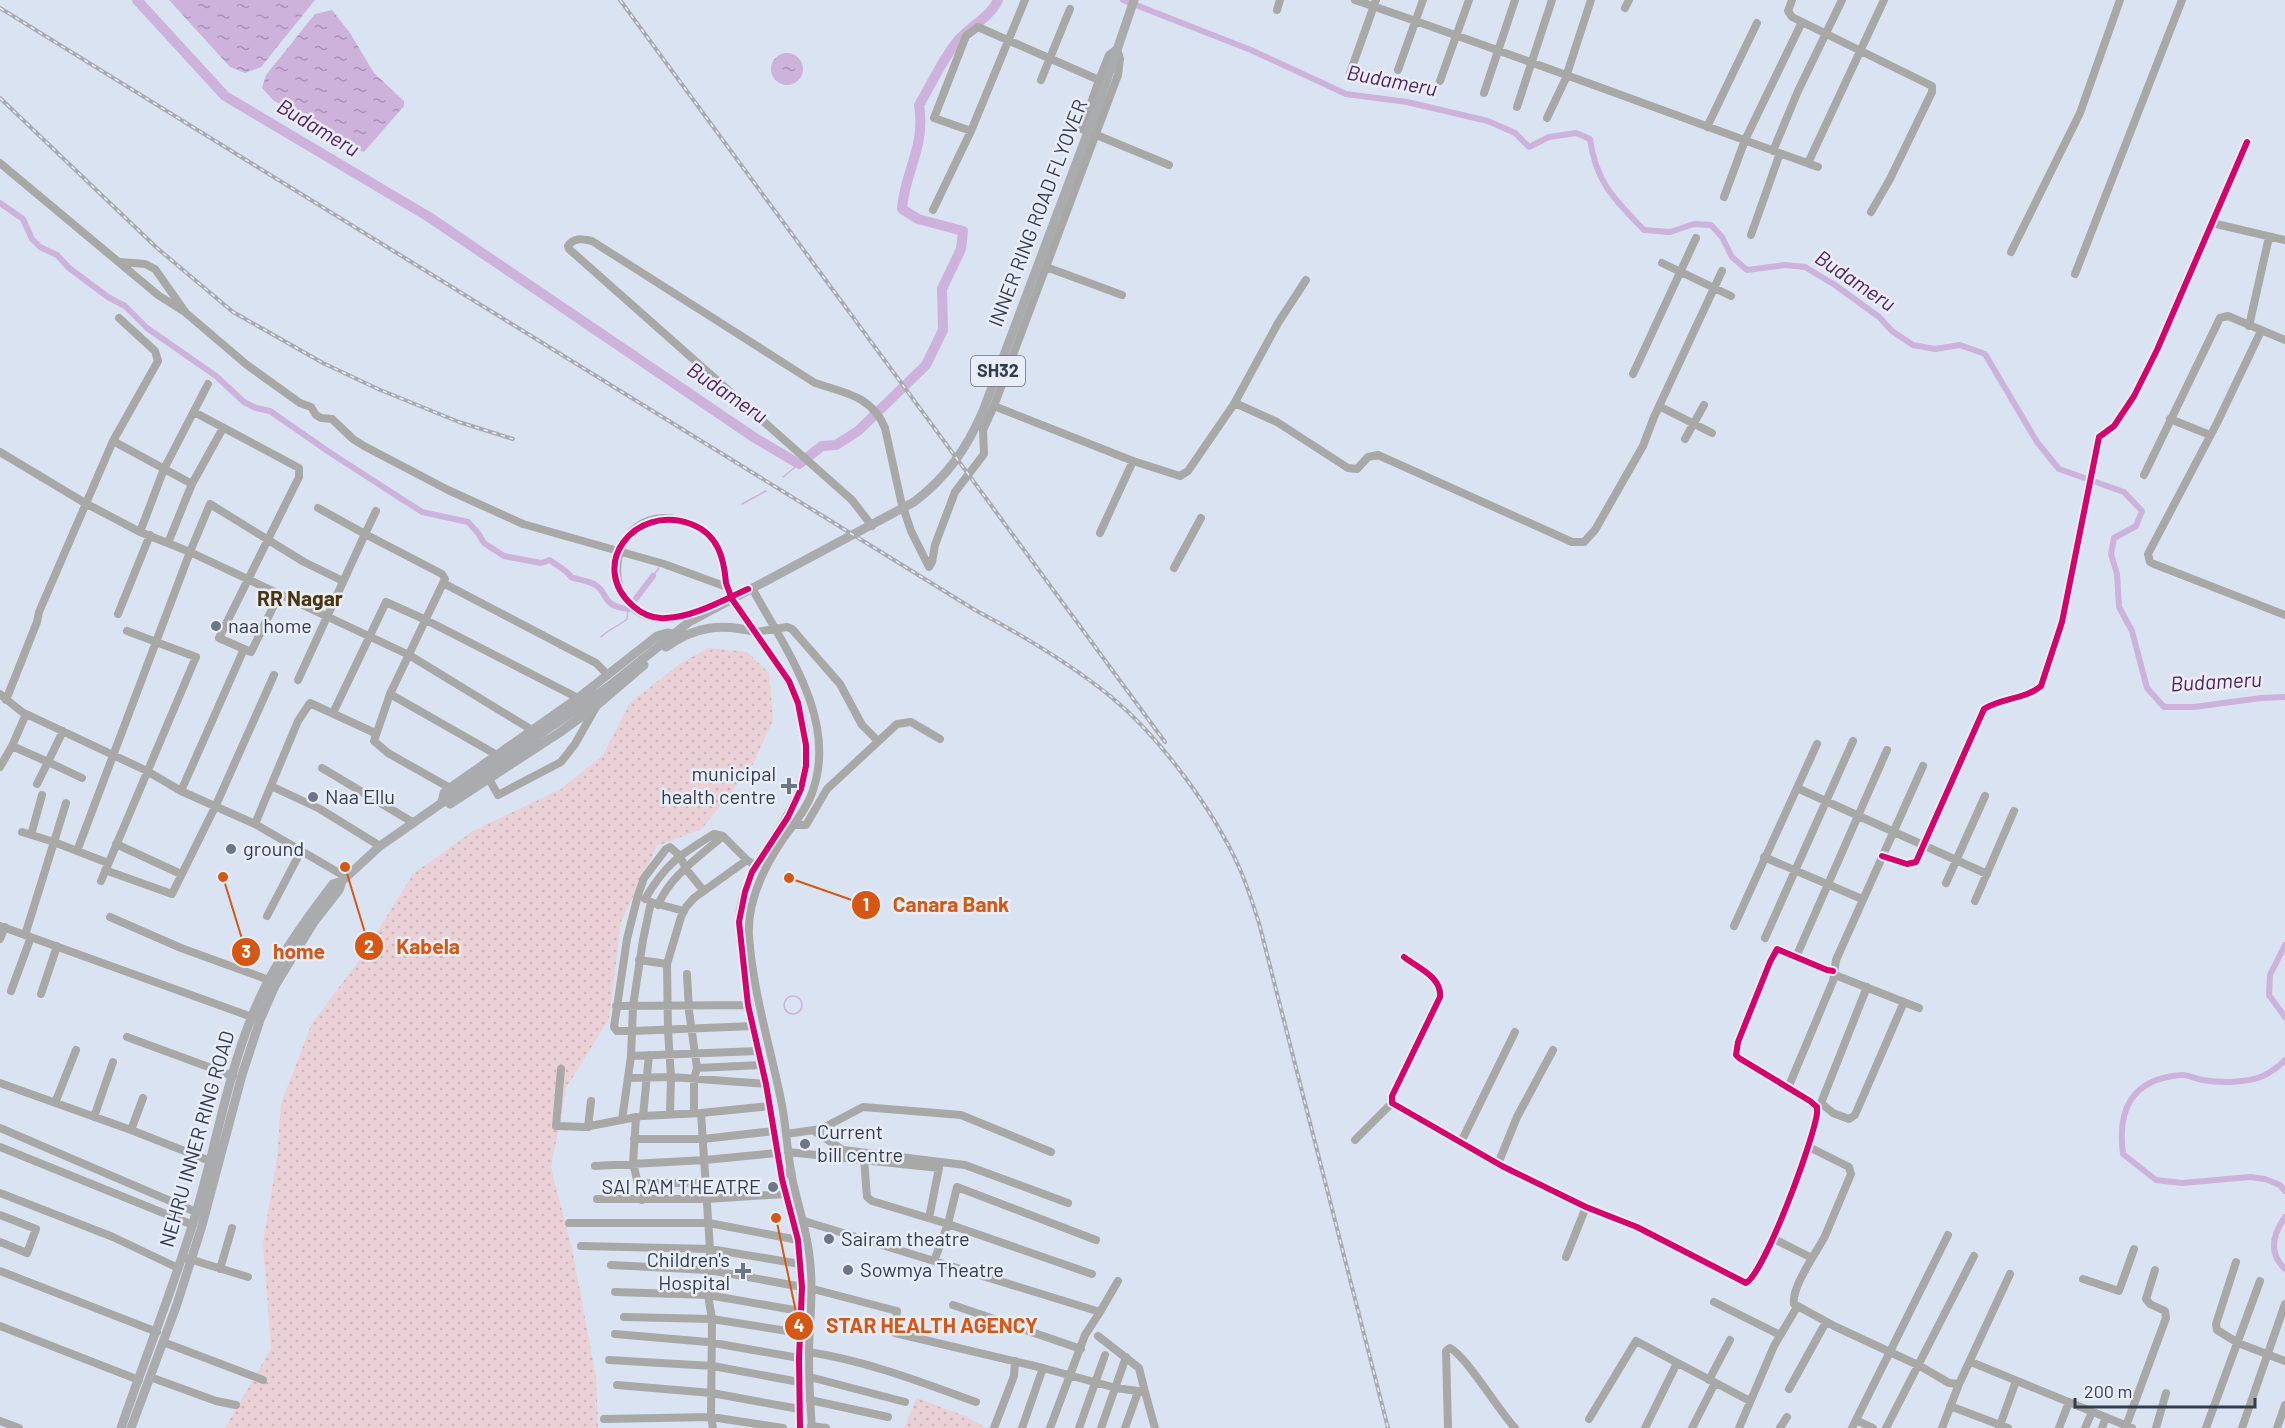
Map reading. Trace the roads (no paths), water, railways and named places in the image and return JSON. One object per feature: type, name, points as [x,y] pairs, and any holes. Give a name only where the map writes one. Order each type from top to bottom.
[{"type":"main road","name":"SH32","points":[[1117,50],[1134,0]]},
{"type":"main road","name":"INNER RING ROAD FLYOVER","points":[[451,792],[608,687],[689,621],[914,502],[929,491],[955,464],[974,432],[1117,50]]},
{"type":"main road","points":[[682,637],[667,633],[657,636],[451,792],[444,793],[442,802],[450,804],[596,706],[668,645],[682,637],[719,626],[735,626],[756,632]]},
{"type":"main road","name":"NEHRU INNER RING ROAD","points":[[121,1428],[178,1268],[187,1258],[196,1212],[234,1076],[252,1017],[269,980],[320,900],[333,884],[344,879],[380,846],[442,802]]},
{"type":"main road","name":"NEHRU INNER RING ROAD","points":[[134,1427],[163,1342],[187,1258],[217,1175],[242,1075],[260,1020],[275,986],[314,922],[339,890],[344,879]]},
{"type":"street","points":[[933,210],[970,131],[1025,0]]},
{"type":"street","points":[[1277,10],[1280,0]]},
{"type":"street","points":[[1355,0],[1375,3],[1415,21],[1458,34],[1531,64],[1818,167]]},
{"type":"street","points":[[1398,70],[1423,0]]},
{"type":"street","points":[[1440,81],[1470,0]]},
{"type":"street","points":[[1484,93],[1515,0]]},
{"type":"street","points":[[1517,107],[1552,0]]},
{"type":"street","points":[[1546,118],[1566,76],[1591,0]]},
{"type":"street","points":[[1792,0],[1789,14],[1929,83],[1932,89],[1890,179],[1871,212]]},
{"type":"street","points":[[1751,236],[1798,91],[1842,0]]},
{"type":"street","points":[[1808,163],[1884,0]]},
{"type":"street","points":[[2011,252],[2080,113],[2120,0]]},
{"type":"street","points":[[2075,274],[2182,0]]},
{"type":"street","points":[[1350,73],[1375,3]]},
{"type":"street","points":[[1041,80],[1070,9]]},
{"type":"street","points":[[1724,197],[1745,140],[1802,22]]},
{"type":"street","points":[[1707,127],[1757,23]]},
{"type":"street","points":[[970,131],[934,118],[966,36],[978,27],[1099,80]]},
{"type":"street","points":[[873,525],[852,500],[569,249],[571,242],[579,239],[592,241],[815,383],[856,397],[872,406],[880,416],[888,438],[901,501],[910,531],[929,567],[955,492],[984,454],[983,430],[994,406],[1095,134],[1118,75],[1120,59],[1117,50],[1109,55],[1103,68],[1082,129],[1095,134],[1168,165]]},
{"type":"street","points":[[1882,856],[1912,864],[1924,844],[1984,709],[2041,686],[2062,622],[2099,437],[2114,426],[2134,396],[2157,350],[2247,142]]},
{"type":"street","points":[[0,163],[158,295],[186,313],[247,364],[300,403],[311,407],[316,415],[321,418],[332,418],[359,443],[448,490],[523,524],[664,564],[727,587]]},
{"type":"street","points":[[2212,223],[2285,240]]},
{"type":"street","points":[[2249,326],[2269,237]]},
{"type":"street","points":[[1633,374],[1696,238]]},
{"type":"street","points":[[120,262],[145,264],[155,269],[186,313]]},
{"type":"street","points":[[1662,263],[1731,296]]},
{"type":"street","points":[[1046,267],[1122,295]]},
{"type":"street","points":[[1234,404],[1276,422],[1348,468],[1357,470],[1368,457],[1378,454],[1578,543],[1589,539],[1643,446],[1722,270]]},
{"type":"street","points":[[994,406],[1133,461],[1180,476],[1184,475],[1234,404],[1278,323],[1306,280]]},
{"type":"street","points":[[2144,475],[2220,318],[2228,316],[2285,340]]},
{"type":"street","points":[[119,318],[155,351],[158,361],[113,441],[3,697],[26,714],[147,771],[181,791],[255,824],[344,879]]},
{"type":"street","points":[[2261,331],[2210,435],[2149,549],[2148,558],[2154,564],[2285,615]]},
{"type":"street","points":[[140,531],[164,469],[208,384]]},
{"type":"street","points":[[1685,439],[1704,405]]},
{"type":"street","points":[[1659,406],[1712,433]]},
{"type":"street","points":[[194,412],[299,468],[298,477],[219,638],[251,652],[279,595]]},
{"type":"street","points":[[2170,419],[2210,435]]},
{"type":"street","points":[[168,543],[192,484],[223,428]]},
{"type":"street","points":[[113,441],[192,484]]},
{"type":"street","points":[[0,452],[85,503],[140,531],[190,552],[409,655],[532,730]]},
{"type":"street","points":[[1100,533],[1133,461]]},
{"type":"street","points":[[77,850],[210,504],[304,562],[343,580]]},
{"type":"street","points":[[318,508],[442,574],[445,579],[390,694],[374,741],[388,753],[451,792]]},
{"type":"street","points":[[297,680],[376,511]]},
{"type":"street","points":[[1174,568],[1201,518]]},
{"type":"street","points":[[800,1428],[801,1264],[798,1240],[785,1194],[786,1174],[788,1152],[782,1102],[757,992],[749,934],[757,888],[775,851],[811,796],[817,775],[818,728],[812,705],[795,668],[750,589],[682,616],[665,619],[644,614],[628,602],[620,588],[616,563],[620,549],[630,534],[643,524],[662,519],[681,520],[696,526],[709,536],[720,551],[727,587],[732,599],[789,681],[798,703],[806,746],[806,766],[801,789],[788,818],[756,866],[745,892],[739,922],[748,1005],[766,1084],[777,1153],[786,1174],[804,1221],[813,1289],[809,1352],[811,1427],[826,1428]]},
{"type":"street","points":[[118,614],[150,535]]},
{"type":"street","points":[[443,583],[596,663],[608,675]]},
{"type":"street","points":[[333,713],[386,602],[578,698]]},
{"type":"street","points":[[756,632],[787,627],[792,629],[840,684],[862,725],[878,741]]},
{"type":"street","points":[[101,881],[196,657],[127,631]]},
{"type":"street","points":[[181,791],[244,649]]},
{"type":"street","points":[[22,832],[77,850],[107,866],[172,894],[216,805],[274,675]]},
{"type":"street","points":[[390,694],[497,755]]},
{"type":"street","points":[[255,824],[298,721],[310,703],[375,733]]},
{"type":"street","points":[[489,779],[498,795],[561,762],[575,744],[596,706]]},
{"type":"street","points":[[0,767],[26,714]]},
{"type":"street","points":[[793,825],[806,825],[827,789],[897,724],[911,722],[940,739]]},
{"type":"street","points":[[37,784],[63,731]]},
{"type":"street","points":[[1766,938],[1853,741]]},
{"type":"street","points":[[1734,926],[1817,744]]},
{"type":"street","points":[[12,746],[82,777]]},
{"type":"street","points":[[1796,957],[1887,750]]},
{"type":"street","points":[[1788,1088],[1834,973],[1836,960],[1923,766]]},
{"type":"street","points":[[322,768],[414,823]]},
{"type":"street","points":[[271,786],[320,808],[380,846]]},
{"type":"street","points":[[1797,788],[1987,874]]},
{"type":"street","points":[[31,835],[42,795]]},
{"type":"street","points":[[1946,883],[1985,796]]},
{"type":"street","points":[[11,991],[66,803]]},
{"type":"street","points":[[1975,901],[2014,811]]},
{"type":"street","points":[[753,1026],[633,1031],[615,1029],[616,1006],[627,939],[662,872],[680,856],[714,834],[723,836],[756,866]]},
{"type":"street","points":[[648,900],[663,894],[686,869],[723,836]]},
{"type":"street","points":[[116,844],[181,874]]},
{"type":"street","points":[[622,1120],[631,1056],[633,1006],[648,900],[644,878],[666,849],[674,848],[686,869],[703,890]]},
{"type":"street","points":[[267,916],[300,851]]},
{"type":"street","points":[[1764,857],[1862,900]]},
{"type":"street","points":[[669,1113],[672,1077],[668,1030],[667,964],[684,911],[703,890],[747,860]]},
{"type":"street","points":[[648,900],[684,911]]},
{"type":"street","points":[[110,917],[181,948],[269,980]]},
{"type":"street","points":[[0,939],[2,926],[252,1017]]},
{"type":"street","points":[[41,994],[57,946]]},
{"type":"street","points":[[1904,1002],[1853,1118],[1839,1116],[1739,1058],[1737,1051],[1777,949],[1919,1008]]},
{"type":"street","points":[[1355,1140],[1392,1103],[1392,1096],[1440,996],[1441,990],[1437,982],[1404,957]]},
{"type":"street","points":[[639,960],[667,964]]},
{"type":"street","points":[[687,974],[688,1006],[697,1068],[694,1079],[703,1138],[709,1223],[708,1295],[712,1319],[711,1417],[713,1428]]},
{"type":"street","points":[[1392,1103],[1498,1164],[1586,1207],[1637,1227],[1746,1283],[1757,1271],[1809,1148],[1819,1105],[1867,987]]},
{"type":"street","points":[[616,1006],[748,1005]]},
{"type":"street","points":[[1461,1142],[1515,1032]]},
{"type":"street","points":[[127,1036],[234,1076]]},
{"type":"street","points":[[55,1103],[76,1050]]},
{"type":"street","points":[[1498,1164],[1517,1117],[1553,1050]]},
{"type":"street","points":[[631,1056],[759,1051]]},
{"type":"street","points":[[642,1200],[633,1163],[634,1139],[647,1077],[649,1055]]},
{"type":"street","points":[[94,1117],[113,1062]]},
{"type":"street","points":[[697,1068],[762,1065]]},
{"type":"street","points":[[561,1069],[556,1126],[588,1127],[639,1116],[770,1106]]},
{"type":"street","points":[[628,1078],[672,1077],[766,1084]]},
{"type":"street","points":[[0,1083],[210,1161]]},
{"type":"street","points":[[131,1130],[143,1098]]},
{"type":"street","points":[[588,1127],[591,1101]]},
{"type":"street","points":[[786,1134],[814,1131],[863,1107],[956,1114],[1052,1152]]},
{"type":"street","points":[[0,1128],[196,1212]]},
{"type":"street","points":[[634,1139],[703,1138],[774,1131]]},
{"type":"street","points":[[814,1131],[843,1150],[965,1165],[1068,1203]]},
{"type":"street","points":[[0,1147],[193,1226]]},
{"type":"street","points":[[1809,1148],[1849,1167],[1851,1171],[1824,1237],[1793,1301],[1797,1307],[1826,1322],[1920,1366],[1949,1383],[1959,1384]]},
{"type":"street","points":[[788,1152],[939,1168],[929,1218]]},
{"type":"street","points":[[595,1166],[705,1160],[777,1153]]},
{"type":"street","points":[[864,1159],[868,1199],[1092,1274]]},
{"type":"street","points":[[638,1183],[706,1183]]},
{"type":"street","points":[[934,1261],[948,1224],[957,1187],[1096,1240]]},
{"type":"street","points":[[0,1193],[113,1237],[178,1268]]},
{"type":"street","points":[[597,1199],[707,1199],[785,1194]]},
{"type":"street","points":[[1566,1257],[1586,1207]]},
{"type":"street","points":[[0,1215],[36,1229],[27,1253],[0,1242]]},
{"type":"street","points":[[804,1221],[1100,1312]]},
{"type":"street","points":[[569,1223],[709,1223],[798,1240]]},
{"type":"street","points":[[220,1269],[232,1228]]},
{"type":"street","points":[[1873,1428],[1854,1424],[1948,1234]]},
{"type":"street","points":[[1772,1238],[1812,1258]]},
{"type":"street","points":[[581,1246],[710,1249],[801,1264]]},
{"type":"street","points":[[2083,1279],[2120,1291],[2134,1249]]},
{"type":"street","points":[[1886,1428],[1920,1366],[1974,1256]]},
{"type":"street","points":[[187,1258],[248,1277]]},
{"type":"street","points":[[2236,1262],[2216,1327],[2221,1334],[2238,1343],[2285,1360]]},
{"type":"street","points":[[611,1264],[709,1270],[802,1287]]},
{"type":"street","points":[[1971,1362],[2125,1426],[2166,1318],[2165,1311],[2150,1304],[2146,1299],[2155,1270]]},
{"type":"street","points":[[0,1271],[157,1332]]},
{"type":"street","points":[[1942,1428],[1959,1384],[2010,1274]]},
{"type":"street","points":[[1050,1428],[1090,1326],[1118,1281]]},
{"type":"street","points":[[2206,1428],[2260,1281]]},
{"type":"street","points":[[813,1289],[897,1311],[895,1333],[1043,1368],[1116,1389],[1142,1392]]},
{"type":"street","points":[[615,1292],[708,1295],[800,1311]]},
{"type":"street","points":[[1714,1302],[1780,1335]]},
{"type":"street","points":[[2242,1428],[2285,1304]]},
{"type":"street","points":[[953,1305],[1081,1349]]},
{"type":"street","points":[[1739,1428],[1780,1335],[1797,1307]]},
{"type":"street","points":[[624,1317],[712,1319],[800,1333]]},
{"type":"street","points":[[1789,1389],[1826,1322]]},
{"type":"street","points":[[0,1326],[139,1380]]},
{"type":"street","points":[[615,1334],[712,1343],[799,1358]]},
{"type":"street","points":[[1098,1336],[1139,1368],[1142,1392],[1155,1428]]},
{"type":"street","points":[[1692,1428],[1730,1340]]},
{"type":"street","points":[[1590,1419],[1636,1341],[1750,1401]]},
{"type":"street","points":[[163,1342],[263,1380]]},
{"type":"street","points":[[1448,1428],[1446,1351],[1450,1348],[1462,1358],[1501,1413],[1515,1428]]},
{"type":"street","points":[[809,1352],[834,1355],[886,1369],[976,1402]]},
{"type":"street","points":[[1079,1428],[1105,1355]]},
{"type":"street","points":[[1101,1428],[1126,1357]]},
{"type":"street","points":[[609,1360],[713,1366],[799,1382]]},
{"type":"street","points":[[994,1428],[1014,1376],[1015,1361]]},
{"type":"street","points":[[1645,1428],[1677,1363]]},
{"type":"street","points":[[1022,1428],[1043,1368]]},
{"type":"street","points":[[150,1377],[216,1401],[236,1405]]},
{"type":"street","points":[[810,1377],[905,1402]]},
{"type":"street","points":[[1950,1406],[2002,1427],[2016,1381]]},
{"type":"street","points":[[617,1385],[712,1393],[799,1409]]},
{"type":"street","points":[[1125,1428],[1142,1392]]},
{"type":"street","points":[[2156,1428],[2166,1393]]},
{"type":"street","points":[[810,1400],[888,1417]]},
{"type":"street","points":[[2059,1428],[2069,1402]]},
{"type":"street","points":[[2277,1428],[2285,1405]]},
{"type":"street","points":[[2085,1428],[2092,1412]]},
{"type":"street","points":[[604,1419],[711,1417],[783,1428]]},
{"type":"street","points":[[1780,1428],[1787,1417]]},
{"type":"street","points":[[2102,1428],[2106,1418]]},
{"type":"street","points":[[0,1421],[19,1428]]},
{"type":"water","points":[[169,0],[315,0],[261,67],[245,73],[230,67]]},
{"type":"water","points":[[332,10],[350,33],[374,73],[404,101],[404,106],[364,152],[353,148],[273,100],[262,88],[266,75],[315,14]]},
{"type":"water","points":[[787,53],[798,58],[803,69],[798,80],[787,85],[776,80],[771,69],[776,58]]},
{"type":"waterway","name":"Budameru","points":[[137,0],[225,96],[429,217],[755,438],[799,464],[822,446],[836,445],[858,431],[926,365],[943,330],[942,289],[961,249],[963,231],[918,219],[902,209],[904,195],[920,133],[919,105],[956,43],[990,12],[998,0]]},
{"type":"waterway","name":"Budameru","points":[[1123,0],[1251,50],[1346,94],[1407,102],[1488,121],[1515,133],[1529,147],[1549,137],[1576,133],[1590,139],[1597,168],[1608,190],[1644,230],[1670,232],[1694,224],[1711,225],[1722,237],[1732,257],[1747,270],[1785,265],[1805,267],[1835,285],[1913,345],[1935,349],[1960,345],[1985,354],[2037,442],[2059,469],[2124,492],[2142,511],[2136,526],[2114,538],[2111,554],[2117,574],[2119,607],[2132,631],[2147,688],[2164,707],[2194,707],[2285,697]]},
{"type":"waterway","points":[[0,203],[23,219],[32,239],[40,247],[57,255],[69,268],[108,297],[125,306],[147,328],[216,376],[244,402],[270,411],[422,512],[468,522],[484,543],[504,556],[541,563],[550,560],[571,577],[599,587],[609,602],[619,607],[628,609],[653,576]]},
{"type":"waterway","points":[[783,477],[799,464]]},
{"type":"waterway","points":[[742,504],[766,491]]},
{"type":"waterway","points":[[653,576],[659,568]]},
{"type":"waterway","points":[[601,637],[627,619],[628,609]]},
{"type":"waterway","name":"Budameru","points":[[2285,945],[2270,975],[2269,995],[2285,1017]]},
{"type":"waterway","points":[[793,996],[799,999],[802,1005],[799,1011],[793,1014],[787,1011],[784,1005],[787,999],[793,996]]},
{"type":"waterway","name":"Budameru","points":[[2285,1060],[2275,1069],[2249,1080],[2217,1082],[2184,1075],[2150,1083],[2131,1099],[2126,1110],[2122,1138],[2123,1154],[2156,1180],[2182,1183],[2250,1177],[2265,1179],[2280,1185],[2285,1191]]},
{"type":"waterway","name":"Budameru","points":[[2285,1217],[2274,1243],[2276,1257],[2285,1269]]},
{"type":"railway","points":[[620,0],[1165,742]]},
{"type":"railway","points":[[0,8],[975,610],[1044,650],[1078,672],[1129,712],[1165,752],[1200,798],[1228,845],[1250,895],[1388,1428]]},
{"type":"railway","points":[[0,98],[157,248],[233,312],[323,363],[378,389],[459,422],[513,439]]},
{"type":"place","name":"naa home","points":[[216,626]]},
{"type":"place","name":"municipal health centre","points":[[789,786]]},
{"type":"place","name":"Naa Ellu","points":[[313,797]]},
{"type":"place","name":"ground","points":[[231,849]]},
{"type":"place","name":"Kabela","points":[[345,867]]},
{"type":"place","name":"home","points":[[223,877]]},
{"type":"place","name":"Canara Bank","points":[[789,878]]},
{"type":"place","name":"Current bill centre","points":[[805,1144]]},
{"type":"place","name":"SAI RAM THEATRE","points":[[773,1187]]},
{"type":"place","name":"STAR HEALTH AGENCY","points":[[776,1218]]},
{"type":"place","name":"Sairam theatre","points":[[829,1239]]},
{"type":"place","name":"Sowmya Theatre","points":[[848,1270]]},
{"type":"place","name":"Children's Hospital","points":[[743,1271]]},
{"type":"district","name":"RR Nagar","points":[[300,599]]}]
